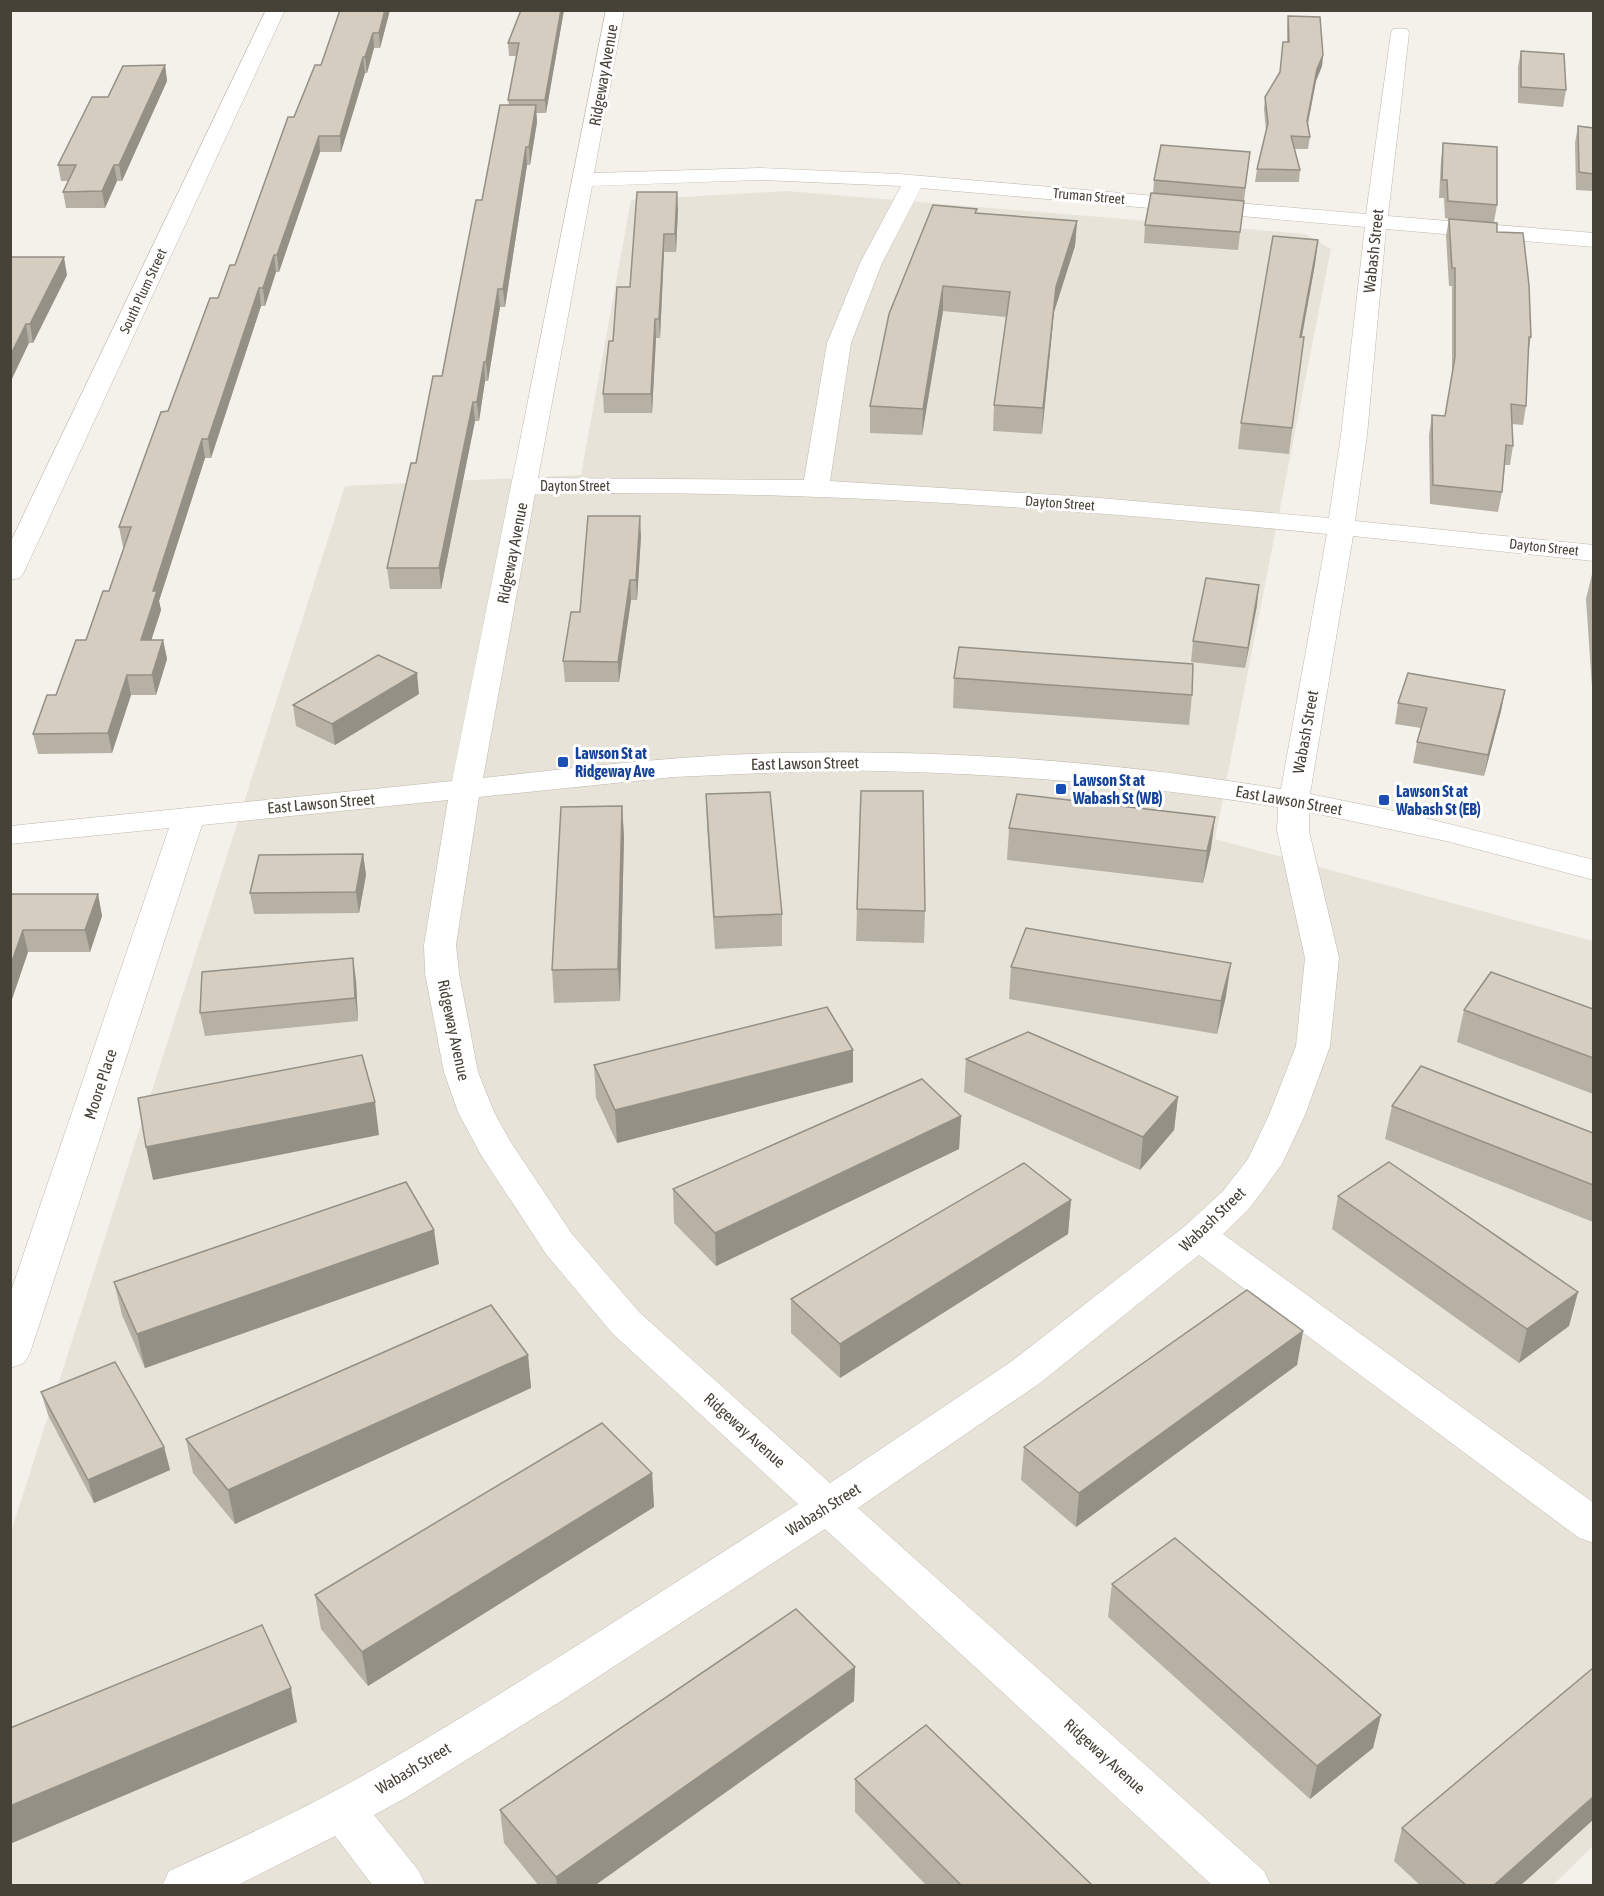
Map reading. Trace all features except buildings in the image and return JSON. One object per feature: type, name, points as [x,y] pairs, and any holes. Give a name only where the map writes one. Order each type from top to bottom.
[{"type":"street","name":"South Plum Street","points":[[10,572],[276,10]]},
{"type":"street","name":"Ridgeway Avenue","points":[[615,10],[455,844],[440,945],[442,973],[461,1072],[476,1112],[494,1146],[559,1244],[626,1323],[1246,1886]]},
{"type":"street","name":"Wabash Street","points":[[186,1886],[274,1845],[391,1783],[545,1688],[896,1462],[1026,1372],[1198,1235],[1236,1200],[1264,1164],[1287,1115],[1312,1046],[1322,958],[1293,831],[1294,800],[1341,526],[1354,435],[1376,222],[1400,33]]},
{"type":"street","name":"Truman Street","points":[[584,180],[760,174],[914,181],[1376,222],[1593,251]]},
{"type":"street","points":[[816,488],[839,343],[871,263],[914,181]]},
{"type":"street","name":"Dayton Street","points":[[525,486],[816,488],[1056,502],[1341,526],[1593,553]]},
{"type":"street","name":"East Lawson Street","points":[[10,836],[189,816],[708,766],[832,761],[1042,769],[1150,779],[1294,800],[1466,836],[1593,870]]},
{"type":"street","name":"Moore Place","points":[[10,1353],[189,816]]},
{"type":"street","points":[[1198,1235],[1593,1526]]},
{"type":"street","points":[[341,1809],[402,1886]]},
{"type":"shaded area","points":[[787,191],[1305,234],[1331,249],[1215,839],[1593,941],[1593,1846],[1552,1886],[11,1886],[11,1532],[345,486],[581,475],[631,200]]},
{"type":"place","name":"Lawson St at Ridgeway Ave","points":[[563,762]]},
{"type":"place","name":"Lawson St at Wabash St (WB)","points":[[1061,789]]},
{"type":"place","name":"Lawson St at Wabash St (EB)","points":[[1384,800]]}]
